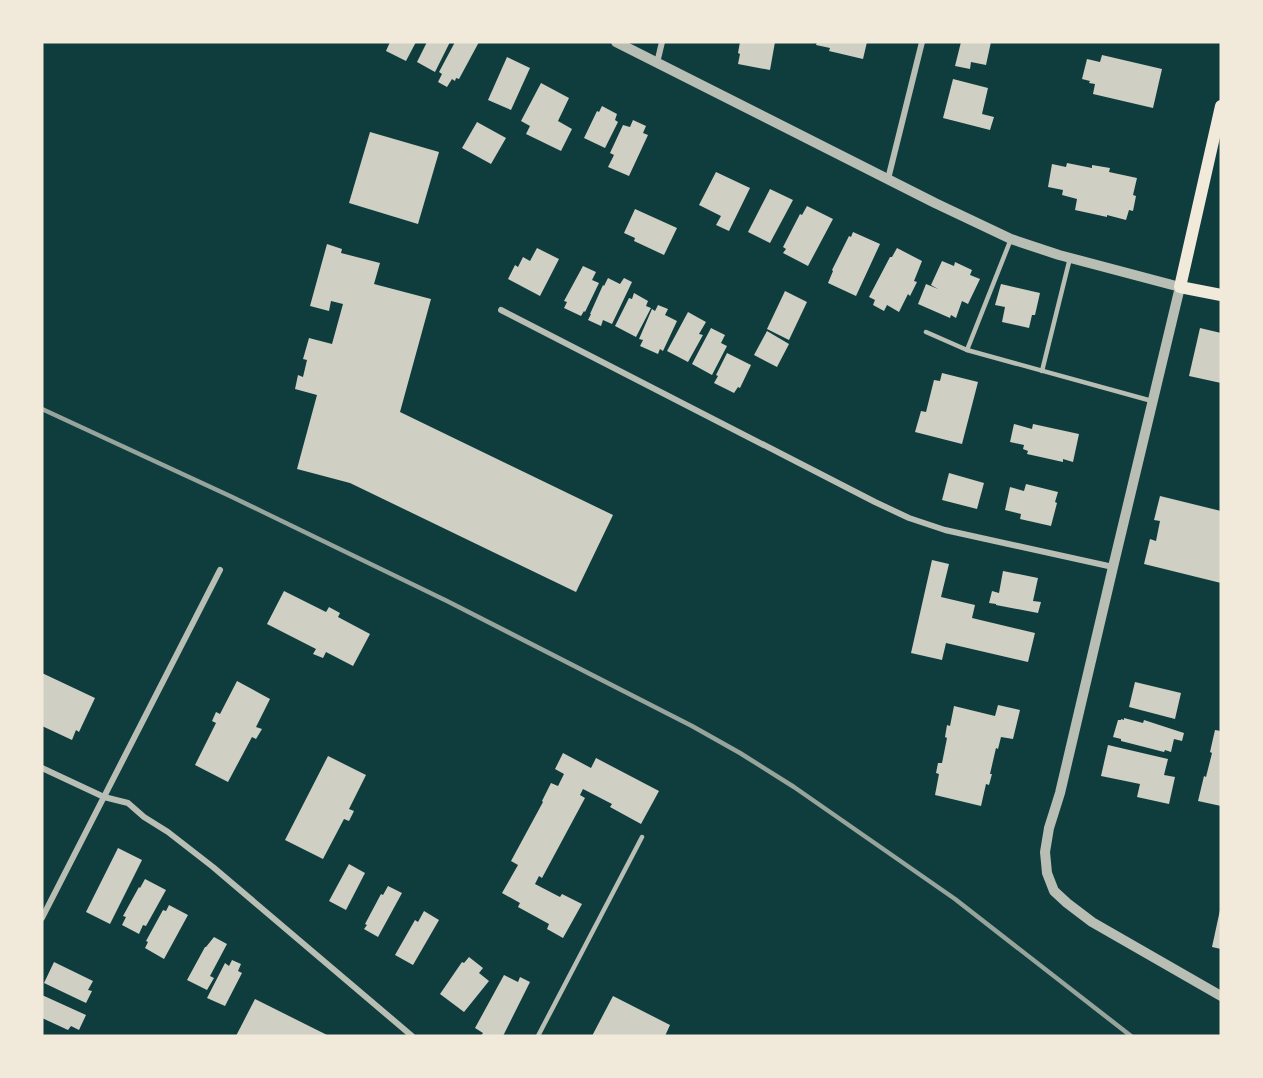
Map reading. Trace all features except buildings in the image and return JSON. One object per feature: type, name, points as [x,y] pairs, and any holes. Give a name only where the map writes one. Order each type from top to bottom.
[{"type":"main road","points":[[1221,106],[1218,128],[1180,287],[1221,295]]},
{"type":"street","points":[[616,42],[1011,239],[1070,258],[1180,287],[1045,852],[1047,873],[1054,891],[1067,903],[1092,922],[1221,996]]},
{"type":"street","points":[[657,63],[662,42]]},
{"type":"street","points":[[888,179],[922,42]]},
{"type":"street","points":[[501,310],[909,518],[945,530],[1113,567]]},
{"type":"street","points":[[42,918],[220,570]]},
{"type":"street","points":[[42,768],[104,797],[129,803],[144,817],[213,867],[412,1036]]},
{"type":"lane","points":[[967,351],[1011,239]]},
{"type":"lane","points":[[1042,371],[1070,258]]},
{"type":"lane","points":[[926,332],[967,351],[1152,401]]},
{"type":"lane","points":[[538,1036],[642,837]]},
{"type":"railway","points":[[42,409],[230,496],[447,601],[692,726],[740,753],[794,787],[955,899],[1131,1036]]}]
